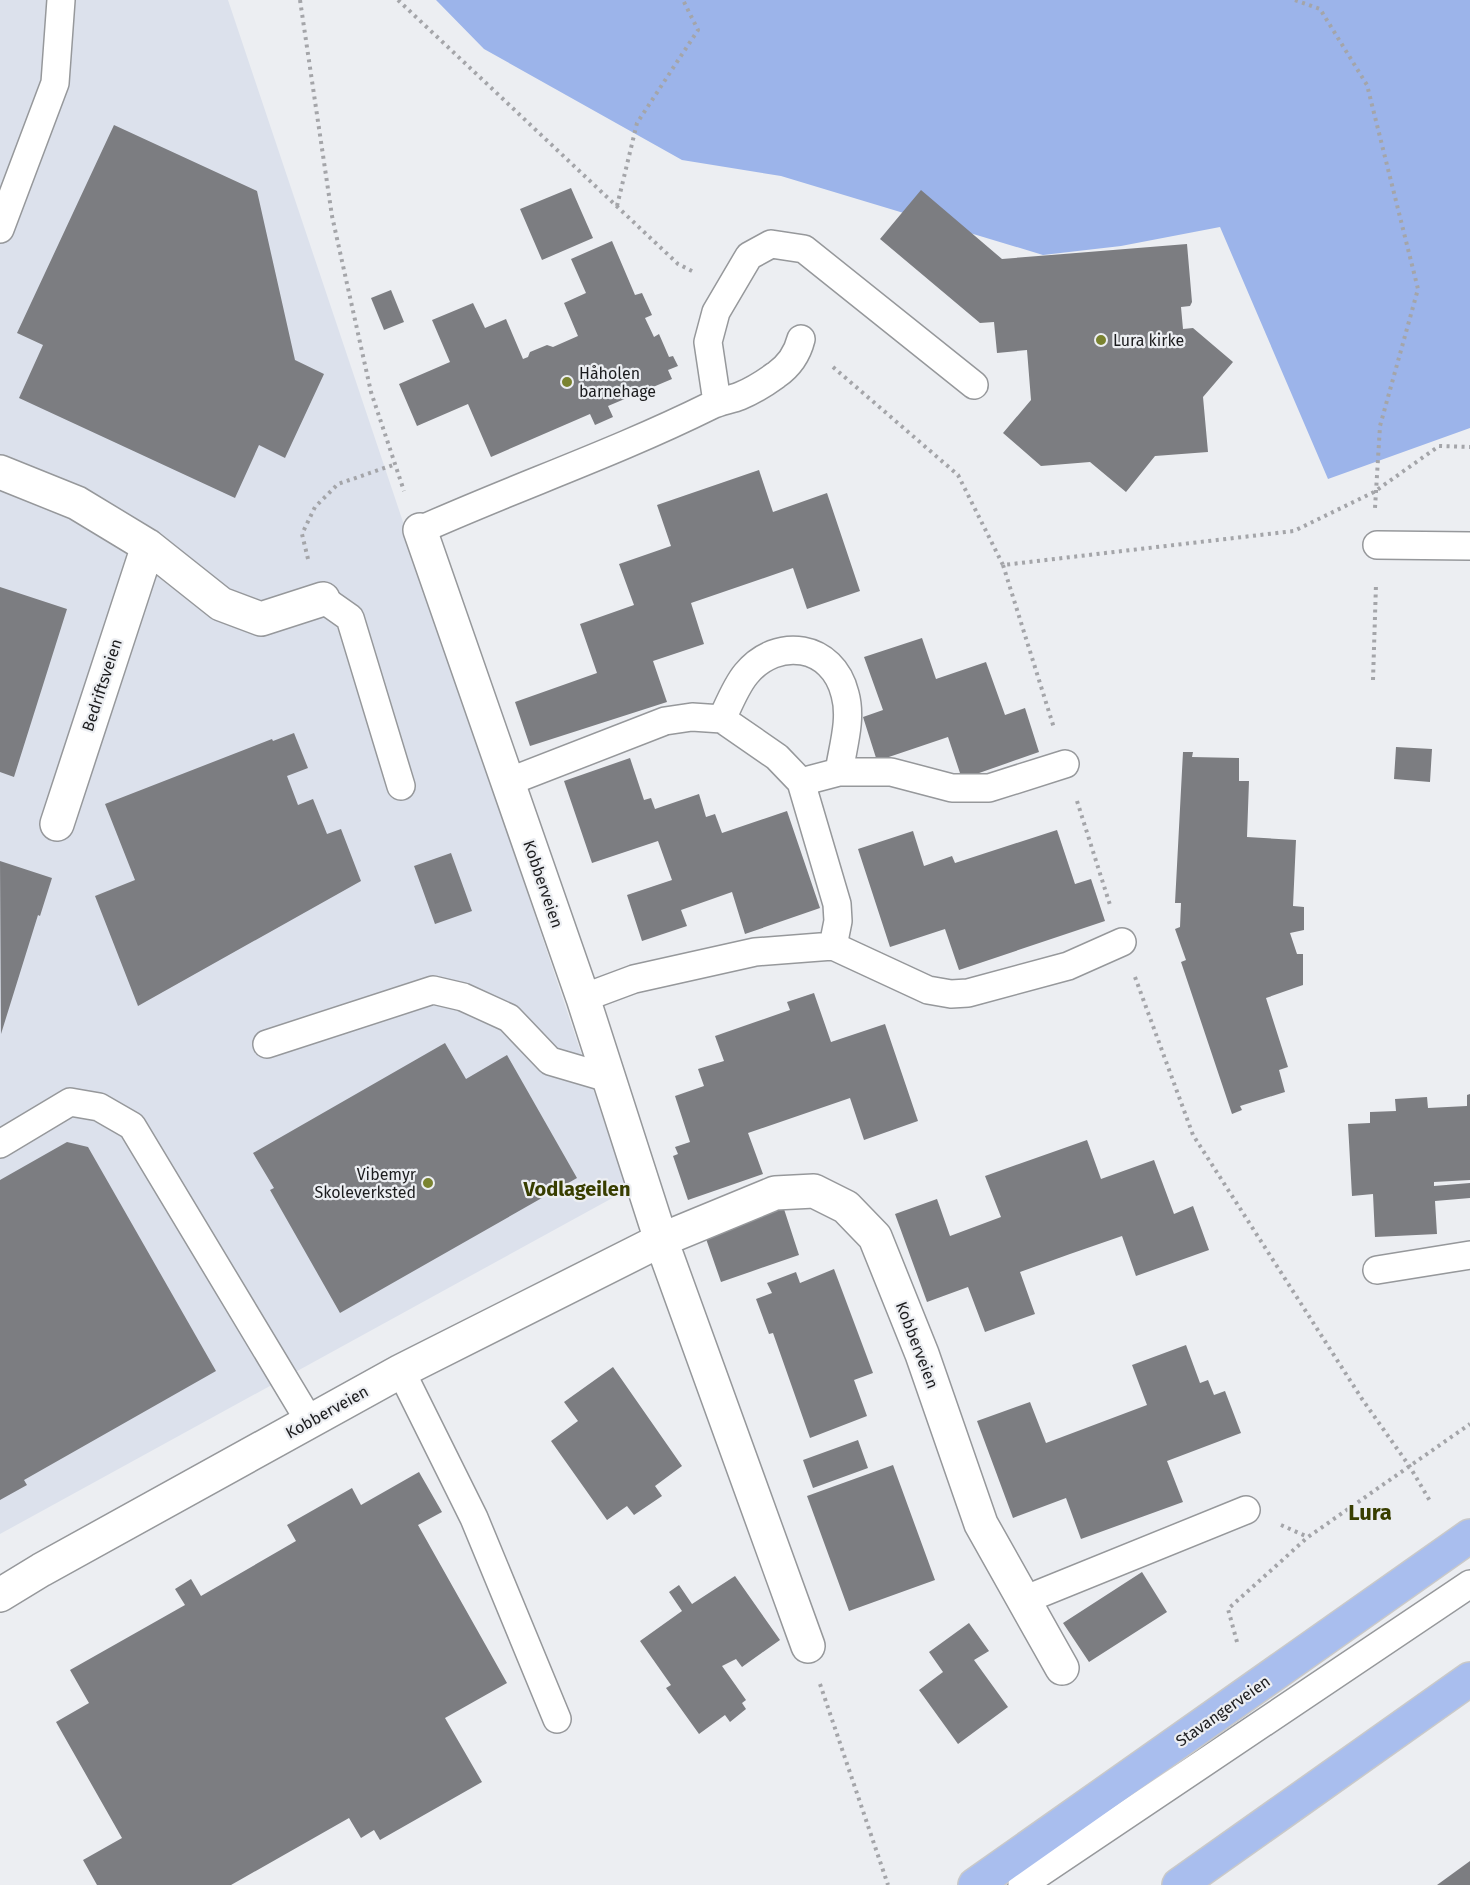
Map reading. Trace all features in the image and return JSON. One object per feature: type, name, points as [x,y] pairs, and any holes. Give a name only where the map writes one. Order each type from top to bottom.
[{"type":"main road","name":"Stavangerveien","points":[[975,1885],[1470,1536]]},
{"type":"main road","points":[[1179,1885],[1470,1679]]},
{"type":"street","points":[[0,472],[77,503],[148,546],[221,604],[261,619],[323,599]]},
{"type":"street","name":"Kobberveien","points":[[420,530],[583,998],[660,1239],[808,1646]]},
{"type":"street","name":"Bedriftsveien","points":[[57,824],[148,546]]},
{"type":"street","name":"Kobberveien","points":[[0,1596],[41,1570],[401,1371],[660,1239],[775,1193],[814,1191],[846,1207],[875,1237],[922,1354],[981,1524],[1062,1668]]},
{"type":"lane","points":[[3,213],[55,83],[61,0]]},
{"type":"lane","points":[[717,402],[708,342],[716,312],[749,255],[771,244],[804,249],[974,385]]},
{"type":"lane","points":[[420,530],[473,506],[511,494],[642,439],[717,402],[739,396],[776,375],[792,359],[801,339]]},
{"type":"lane","points":[[1377,544],[1470,546]]},
{"type":"lane","points":[[323,599],[350,618],[402,786]]},
{"type":"lane","points":[[722,718],[746,674],[766,656],[788,651],[810,652],[828,660],[839,674],[846,695],[848,717],[839,772]]},
{"type":"lane","points":[[508,782],[664,721],[692,717],[722,718],[777,757],[801,782],[837,904],[838,921],[833,946]]},
{"type":"lane","points":[[801,782],[839,772],[891,772],[952,788],[989,788],[1065,764]]},
{"type":"lane","points":[[583,998],[634,979],[755,952],[833,946],[928,990],[951,994],[968,993],[1068,966],[1122,942]]},
{"type":"lane","points":[[267,1044],[433,990],[463,997],[509,1018],[550,1061],[608,1078]]},
{"type":"lane","points":[[0,1144],[70,1102],[99,1107],[132,1126],[310,1422]]},
{"type":"lane","points":[[1377,1270],[1470,1255]]},
{"type":"lane","points":[[401,1371],[474,1518],[557,1719]]},
{"type":"lane","points":[[1024,1600],[1246,1510]]},
{"type":"lane","points":[[1022,1885],[1470,1584]]},
{"type":"path","points":[[300,0],[332,216],[371,392],[393,465],[420,530]]},
{"type":"path","points":[[398,0],[678,264],[729,291]]},
{"type":"path","points":[[617,206],[637,123],[698,30],[683,0]]},
{"type":"path","points":[[1294,0],[1320,9],[1367,85],[1418,289],[1380,426],[1374,492],[1377,544],[1373,680]]},
{"type":"path","points":[[801,339],[958,475],[1003,565],[1122,942],[1193,1135],[1430,1501]]},
{"type":"path","points":[[1003,565],[1294,531],[1374,492],[1439,446],[1470,447]]},
{"type":"path","points":[[323,599],[309,566],[302,534],[315,507],[338,484],[393,465]]},
{"type":"path","points":[[1237,1642],[1228,1609],[1308,1537],[1470,1424]]},
{"type":"path","points":[[808,1646],[888,1885]]},
{"type":"shaded area","points":[[0,0],[228,0],[627,1190],[0,1534]]},
{"type":"shaded area","points":[[436,0],[1470,0],[1470,428],[1328,479],[1220,227],[1121,246],[1043,255],[781,176],[682,160],[484,49]]},
{"type":"building","points":[[114,125],[257,191],[295,360],[324,374],[285,458],[259,445],[235,498],[19,398],[43,345],[17,333]]},
{"type":"building","points":[[571,188],[593,238],[542,260],[520,209]]},
{"type":"building","name":"Lura kirke","points":[[921,190],[1002,259],[1187,244],[1192,302],[1190,306],[1181,307],[1183,329],[1193,328],[1233,362],[1203,397],[1208,452],[1155,456],[1126,492],[1090,462],[1041,466],[1003,433],[1031,400],[1027,350],[997,353],[994,322],[980,323],[880,239]]},
{"type":"building","points":[[612,241],[635,295],[642,293],[652,315],[645,318],[654,337],[659,334],[669,357],[673,356],[678,366],[668,370],[672,379],[608,406],[613,417],[595,425],[590,414],[491,457],[468,404],[417,426],[399,384],[450,362],[432,320],[473,303],[485,328],[506,319],[523,359],[528,357],[530,352],[547,345],[553,347],[578,336],[564,303],[586,293],[571,259]]},
{"type":"building","points":[[391,290],[404,322],[384,330],[371,298]]},
{"type":"building","points":[[759,470],[773,512],[827,493],[860,591],[807,609],[793,568],[691,603],[704,644],[653,661],[667,702],[530,746],[515,702],[597,673],[580,624],[634,605],[619,564],[671,546],[657,505]]},
{"type":"building","points":[[0,587],[67,609],[14,777],[0,772]]},
{"type":"building","points":[[922,638],[936,679],[986,662],[1005,715],[1025,708],[1039,752],[962,779],[948,737],[877,761],[863,717],[883,710],[864,657]]},
{"type":"building","points":[[294,733],[308,768],[287,776],[298,805],[313,799],[327,834],[341,829],[361,881],[138,1006],[95,896],[135,880],[105,804],[272,739],[273,741]]},
{"type":"building","points":[[1396,747],[1432,749],[1430,782],[1394,779]]},
{"type":"building","points":[[1183,752],[1193,752],[1192,757],[1239,758],[1239,781],[1249,781],[1247,837],[1296,840],[1293,906],[1304,907],[1304,930],[1290,933],[1297,954],[1303,954],[1303,985],[1266,998],[1288,1067],[1279,1070],[1285,1092],[1240,1106],[1242,1110],[1232,1114],[1181,962],[1186,960],[1175,929],[1180,927],[1181,903],[1175,903]]},
{"type":"building","points":[[630,758],[644,800],[651,798],[655,809],[699,794],[706,817],[715,814],[722,833],[787,811],[820,908],[745,934],[732,892],[681,910],[687,926],[642,941],[627,895],[672,880],[658,841],[592,863],[564,781]]},
{"type":"building","points":[[1057,830],[1075,884],[1091,879],[1105,921],[959,970],[945,929],[890,947],[858,849],[913,831],[924,866],[952,856],[955,863]]},
{"type":"building","points":[[451,853],[472,911],[435,924],[414,866]]},
{"type":"building","points":[[0,861],[52,878],[40,916],[38,915],[1,1034]]},
{"type":"building","points":[[814,993],[831,1042],[885,1024],[918,1121],[864,1140],[850,1098],[748,1133],[763,1174],[688,1200],[673,1156],[678,1154],[675,1147],[690,1142],[675,1096],[704,1086],[698,1069],[724,1061],[715,1036],[790,1010],[787,1002]]},
{"type":"building","points":[[445,1043],[466,1079],[507,1055],[577,1178],[340,1313],[270,1190],[274,1188],[253,1153]]},
{"type":"building","points":[[1470,1094],[1470,1180],[1434,1182],[1434,1186],[1470,1183],[1470,1198],[1435,1201],[1437,1234],[1375,1237],[1373,1194],[1352,1196],[1348,1124],[1370,1123],[1370,1112],[1396,1111],[1395,1099],[1427,1097],[1428,1108],[1467,1106],[1467,1095]]},
{"type":"building","points":[[1087,1140],[1101,1179],[1154,1160],[1174,1214],[1193,1206],[1209,1250],[1136,1276],[1122,1236],[1020,1272],[1035,1314],[985,1332],[968,1287],[927,1302],[895,1214],[937,1199],[950,1236],[1001,1217],[985,1176]]},
{"type":"building","points":[[67,1142],[88,1147],[216,1371],[24,1480],[27,1485],[0,1500],[0,1180]]},
{"type":"building","points":[[783,1206],[799,1255],[721,1282],[704,1233]]},
{"type":"building","points":[[834,1269],[873,1373],[854,1380],[867,1416],[810,1438],[773,1333],[769,1334],[756,1299],[772,1293],[767,1283],[796,1272],[800,1283]]},
{"type":"building","points":[[1186,1345],[1200,1383],[1208,1380],[1214,1395],[1225,1391],[1241,1433],[1167,1461],[1183,1502],[1081,1539],[1066,1498],[1013,1518],[977,1421],[1030,1402],[1046,1443],[1147,1405],[1132,1365]]},
{"type":"building","points":[[613,1367],[682,1466],[655,1486],[662,1496],[634,1515],[627,1506],[607,1520],[551,1441],[578,1421],[564,1402]]},
{"type":"building","points":[[858,1440],[868,1468],[813,1488],[803,1460]]},
{"type":"building","points":[[893,1465],[935,1580],[849,1611],[807,1496]]},
{"type":"building","points":[[419,1472],[442,1512],[418,1525],[507,1683],[445,1718],[482,1782],[380,1840],[374,1830],[361,1838],[349,1818],[231,1885],[97,1885],[83,1860],[122,1838],[56,1722],[89,1703],[70,1670],[185,1605],[175,1589],[191,1579],[201,1596],[296,1541],[287,1525],[352,1488],[361,1505]]},
{"type":"building","points":[[1142,1572],[1167,1612],[1089,1662],[1063,1623]]},
{"type":"building","points":[[735,1576],[780,1640],[742,1667],[736,1659],[722,1666],[746,1700],[742,1703],[746,1709],[730,1722],[725,1715],[699,1734],[666,1688],[671,1685],[640,1641],[682,1611],[669,1592],[679,1585],[692,1604]]},
{"type":"building","points":[[969,1623],[989,1651],[974,1660],[1008,1707],[958,1744],[919,1690],[943,1672],[929,1652]]},
{"type":"building","points":[[1470,1861],[1470,1885],[1437,1885]]},
{"type":"place","name":"Lura kirke","points":[[1101,340]]},
{"type":"place","name":"Håholen barnehage","points":[[567,382]]},
{"type":"place","name":"Vibemyr Skoleverksted","points":[[428,1183]]},
{"type":"district","name":"Vodlageilen","points":[[577,1189]]},
{"type":"district","name":"Lura","points":[[1370,1512]]}]
